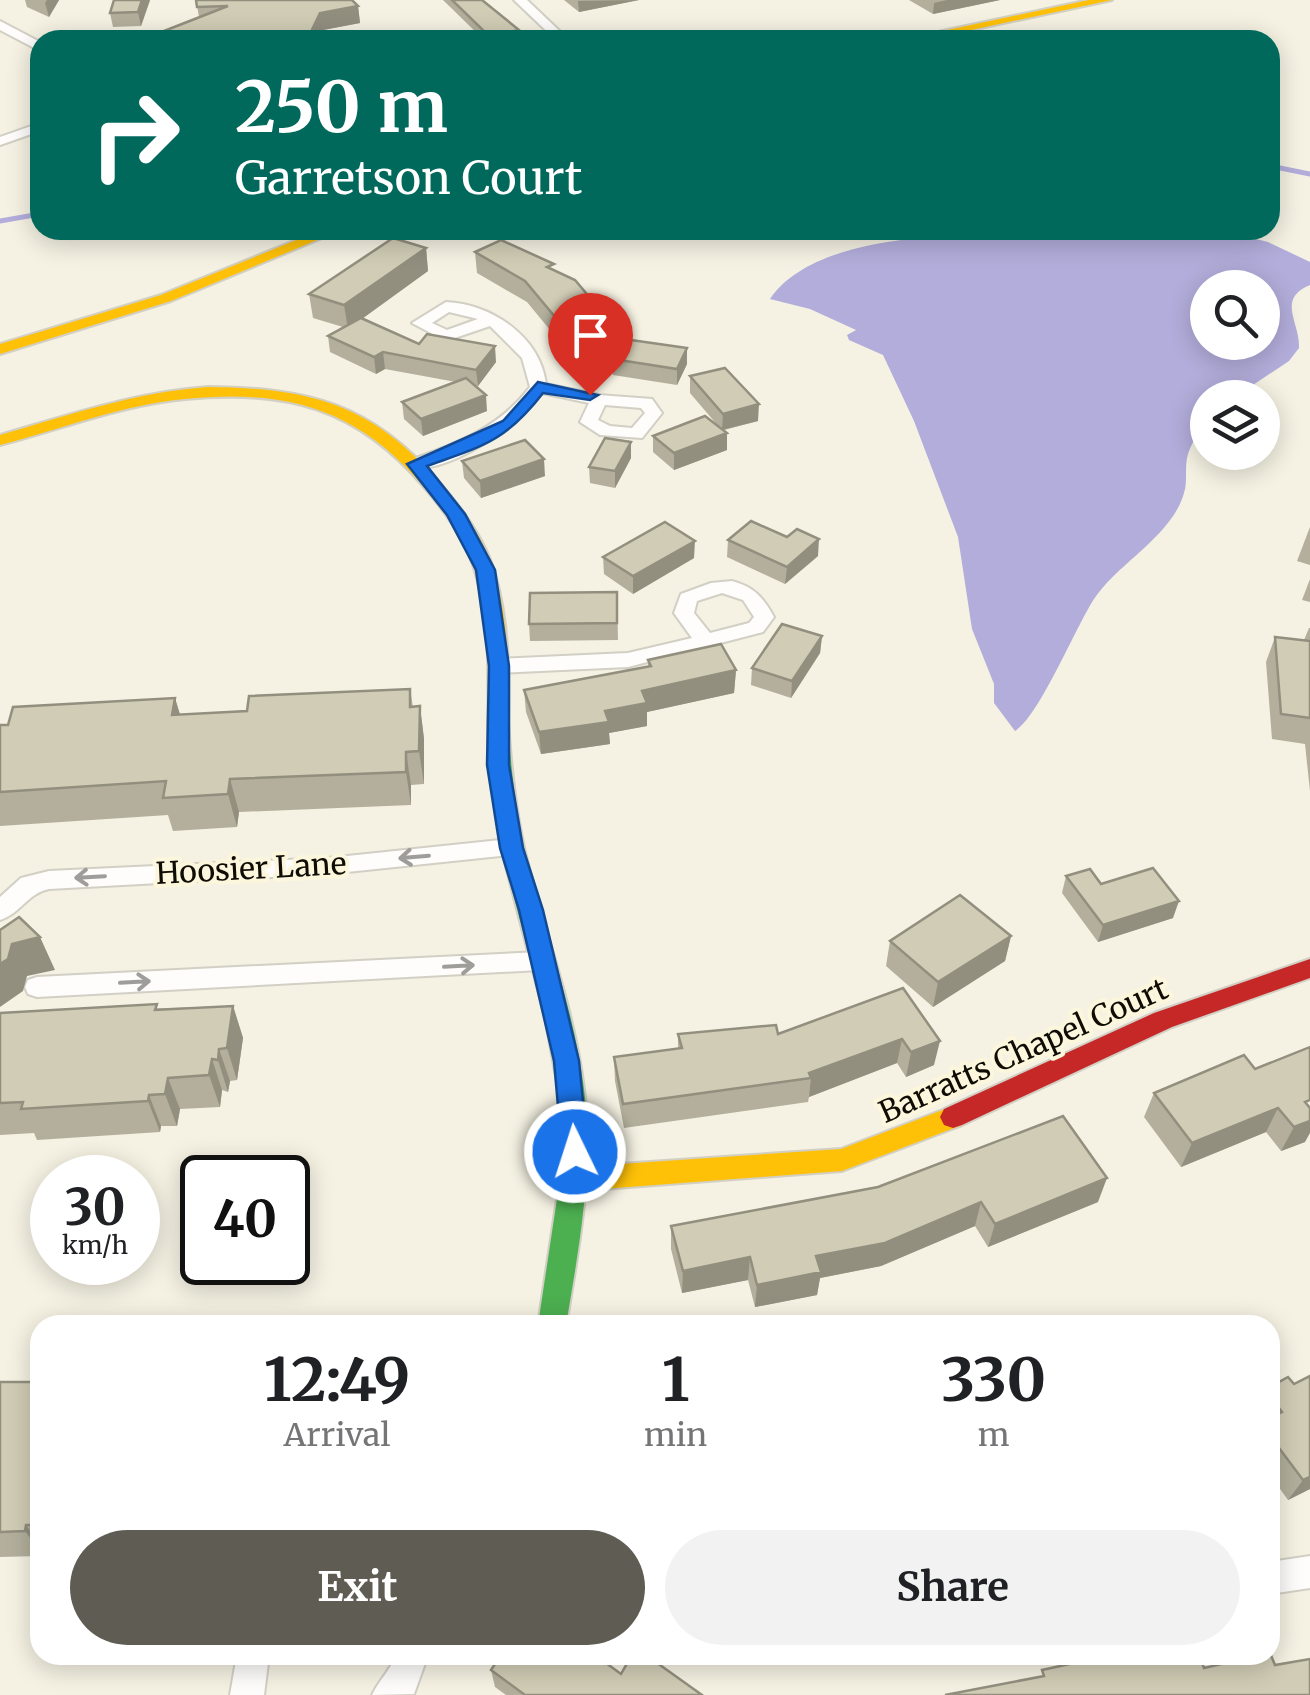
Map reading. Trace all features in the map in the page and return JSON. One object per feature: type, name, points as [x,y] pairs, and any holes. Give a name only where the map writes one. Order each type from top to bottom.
[{"type":"street","points":[[520,0],[553,30]]},
{"type":"street","points":[[956,30],[1106,0]]},
{"type":"street","points":[[0,25],[30,42]]},
{"type":"street","points":[[0,142],[30,131]]},
{"type":"street","points":[[0,349],[166,298],[309,240]]},
{"type":"street","points":[[416,464],[482,440],[509,425],[538,387],[534,362],[523,347],[488,320]]},
{"type":"street","points":[[538,387],[599,400]]},
{"type":"street","points":[[0,440],[155,399],[249,391],[318,401],[352,412],[379,428],[416,464],[456,514],[485,570],[499,666],[496,730],[511,848],[531,910],[566,1061],[576,1179],[554,1315]]},
{"type":"street","points":[[499,666],[628,660],[703,638]]},
{"type":"street","name":"Hoosier Lane","points":[[0,910],[29,884],[49,880],[328,866],[511,848]]},
{"type":"street","points":[[38,987],[540,961]]},
{"type":"street","name":"Barratts Chapel Court","points":[[576,1179],[842,1160],[998,1100],[1163,1020],[1310,968]]},
{"type":"street","points":[[1280,1576],[1310,1572]]},
{"type":"street","points":[[248,1695],[252,1665]]},
{"type":"shaded area","points":[[902,240],[1260,240],[1310,262],[1310,285],[1294,297],[1292,304],[1299,348],[1289,361],[1260,380],[1190,380],[1190,450],[1178,508],[1157,536],[1094,599],[1046,690],[1015,731],[994,703],[994,684],[972,629],[958,537],[914,421],[883,355],[849,340],[847,335],[856,330],[810,309],[770,299],[793,276],[824,259]]},
{"type":"building","points":[[114,0],[142,0],[138,12],[110,13]]},
{"type":"building","points":[[196,0],[352,0],[358,6],[320,13],[312,30],[167,30],[228,6],[197,7]]},
{"type":"building","points":[[452,0],[482,0],[519,30],[483,30]]},
{"type":"building","points":[[390,240],[426,248],[344,305],[309,294]]},
{"type":"building","points":[[501,240],[554,264],[547,267],[575,280],[619,332],[576,342],[525,281],[475,252]]},
{"type":"building","points":[[361,318],[419,344],[427,334],[495,346],[476,370],[383,352],[374,357],[328,336]]},
{"type":"building","points":[[624,339],[687,348],[677,369],[613,359]]},
{"type":"building","points":[[725,368],[759,404],[723,414],[690,376]]},
{"type":"building","points":[[466,378],[486,395],[421,419],[402,402]]},
{"type":"building","points":[[705,416],[727,433],[674,453],[653,436]]},
{"type":"building","points":[[605,438],[631,442],[615,471],[589,467]]},
{"type":"building","points":[[525,440],[544,459],[480,481],[462,461]]},
{"type":"building","points":[[751,521],[787,537],[797,529],[819,539],[787,567],[728,540]]},
{"type":"building","points":[[665,522],[695,541],[633,576],[603,557]]},
{"type":"building","points":[[617,592],[617,623],[529,624],[530,593]]},
{"type":"building","points":[[782,624],[822,636],[792,681],[752,668]]},
{"type":"building","points":[[1275,637],[1310,641],[1310,718],[1281,714]]},
{"type":"building","points":[[721,644],[736,670],[642,691],[647,703],[605,711],[609,722],[539,732],[524,690],[651,666],[648,660]]},
{"type":"building","points":[[410,689],[410,707],[420,706],[419,751],[406,752],[406,772],[230,779],[228,794],[163,798],[166,781],[0,792],[0,725],[8,725],[13,707],[175,698],[172,715],[247,711],[249,696]]},
{"type":"building","points":[[1153,868],[1179,901],[1103,925],[1066,876],[1090,869],[1101,884]]},
{"type":"building","points":[[960,895],[1011,936],[938,982],[890,941]]},
{"type":"building","points":[[19,917],[40,937],[12,944],[8,959],[0,964],[0,930]]},
{"type":"building","points":[[903,988],[940,1041],[911,1052],[902,1039],[809,1073],[811,1078],[623,1104],[614,1057],[682,1048],[678,1034],[776,1025],[778,1034]]},
{"type":"building","points":[[157,1004],[155,1010],[233,1006],[227,1048],[219,1049],[218,1060],[212,1059],[209,1075],[168,1078],[165,1094],[149,1095],[148,1101],[21,1109],[23,1102],[0,1103],[0,1013]]},
{"type":"building","points":[[1310,1047],[1310,1100],[1305,1102],[1310,1108],[1310,1121],[1294,1127],[1278,1108],[1192,1143],[1154,1093],[1244,1055],[1255,1069]]},
{"type":"building","points":[[1063,1116],[1107,1178],[995,1224],[981,1202],[885,1243],[816,1256],[821,1272],[757,1285],[750,1257],[683,1271],[671,1226],[878,1187]]},
{"type":"building","points":[[1310,1376],[1310,1477],[1303,1480],[1280,1449],[1280,1381],[1288,1377],[1294,1384]]},
{"type":"building","points":[[0,1382],[30,1382],[30,1525],[26,1525],[25,1531],[0,1532]]},
{"type":"building","points":[[1310,1659],[1310,1695],[945,1695],[1044,1676],[1042,1670],[1065,1665],[1280,1665]]},
{"type":"building","points":[[494,1665],[609,1665],[621,1674],[626,1665],[660,1665],[702,1695],[525,1695],[491,1670]]},
{"type":"waterway","points":[[1280,168],[1310,174]]},
{"type":"waterway","points":[[0,221],[30,216]]},
{"type":"traffic: fast","points":[[498,723],[505,809],[558,1017],[572,1093],[572,1192],[554,1315]]},
{"type":"traffic: slow","points":[[956,30],[1106,0]]},
{"type":"traffic: slow","points":[[0,349],[166,298],[309,240]]},
{"type":"traffic: slow","points":[[0,440],[129,403],[208,392],[311,400],[365,423],[414,464],[439,493],[477,551],[490,590],[496,628],[498,723]]},
{"type":"traffic: slow","points":[[576,1179],[842,1160],[953,1117]]},
{"type":"traffic: jam","points":[[953,1117],[1163,1020],[1310,968]]},
{"type":"route","points":[[575,1152],[566,1061],[531,910],[511,848],[498,765],[499,666],[485,570],[456,514],[416,464],[482,440],[509,425],[538,387],[590,395]]}]
